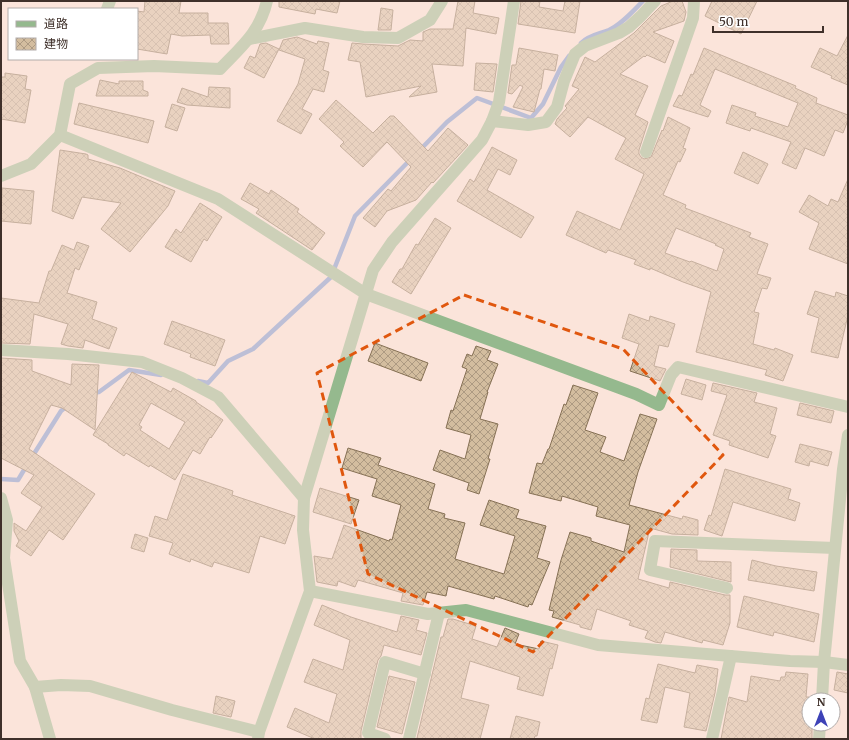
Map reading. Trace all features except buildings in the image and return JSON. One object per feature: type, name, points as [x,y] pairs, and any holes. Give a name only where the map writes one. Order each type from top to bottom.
[{"type":"street","points":[[1,176],[32,164],[60,135],[70,84],[99,64],[220,69],[249,39],[264,13],[267,1]]},
{"type":"street","points":[[249,39],[305,28],[363,37],[398,38],[430,20],[442,1]]},
{"type":"street","points":[[34,688],[61,685],[90,686],[259,735],[310,591],[304,530],[304,498],[373,270],[392,242],[482,140],[492,121],[499,102],[514,1]]},
{"type":"street","points":[[492,121],[528,124],[546,122],[557,108],[564,81],[575,54],[586,46],[629,27],[654,1]]},
{"type":"street","points":[[646,152],[694,18],[694,1]]},
{"type":"street","points":[[60,135],[218,200],[366,294],[636,394],[660,405],[671,376],[678,367],[848,407]]},
{"type":"street","points":[[1,350],[68,354],[142,362],[182,378],[218,397],[304,498]]},
{"type":"street","points":[[822,692],[835,548],[848,435]]},
{"type":"street","points":[[1,498],[7,520],[4,558],[16,642],[20,661],[34,688],[50,739]]},
{"type":"street","points":[[727,588],[650,570],[655,540],[835,548]]},
{"type":"street","points":[[310,591],[428,614],[466,610],[598,645],[848,665]]},
{"type":"street","points":[[409,739],[439,613]]},
{"type":"street","points":[[712,739],[731,656]]},
{"type":"street","points":[[385,739],[368,733],[385,662],[425,674]]},
{"type":"highlighted area","points":[[464,295],[623,349],[723,455],[533,652],[368,574],[317,373]]},
{"type":"waterway","points":[[581,43],[591,36],[609,30],[618,24],[643,1]]},
{"type":"waterway","points":[[420,150],[447,122],[477,98],[531,118],[543,104],[561,67],[569,56]]},
{"type":"waterway","points":[[198,381],[208,383],[228,361],[253,349],[331,277],[355,216],[410,160]]},
{"type":"waterway","points":[[92,393],[99,392],[129,370],[161,375]]},
{"type":"waterway","points":[[32,457],[61,411],[67,406]]},
{"type":"waterway","points":[[1,479],[18,480],[27,465]]}]
